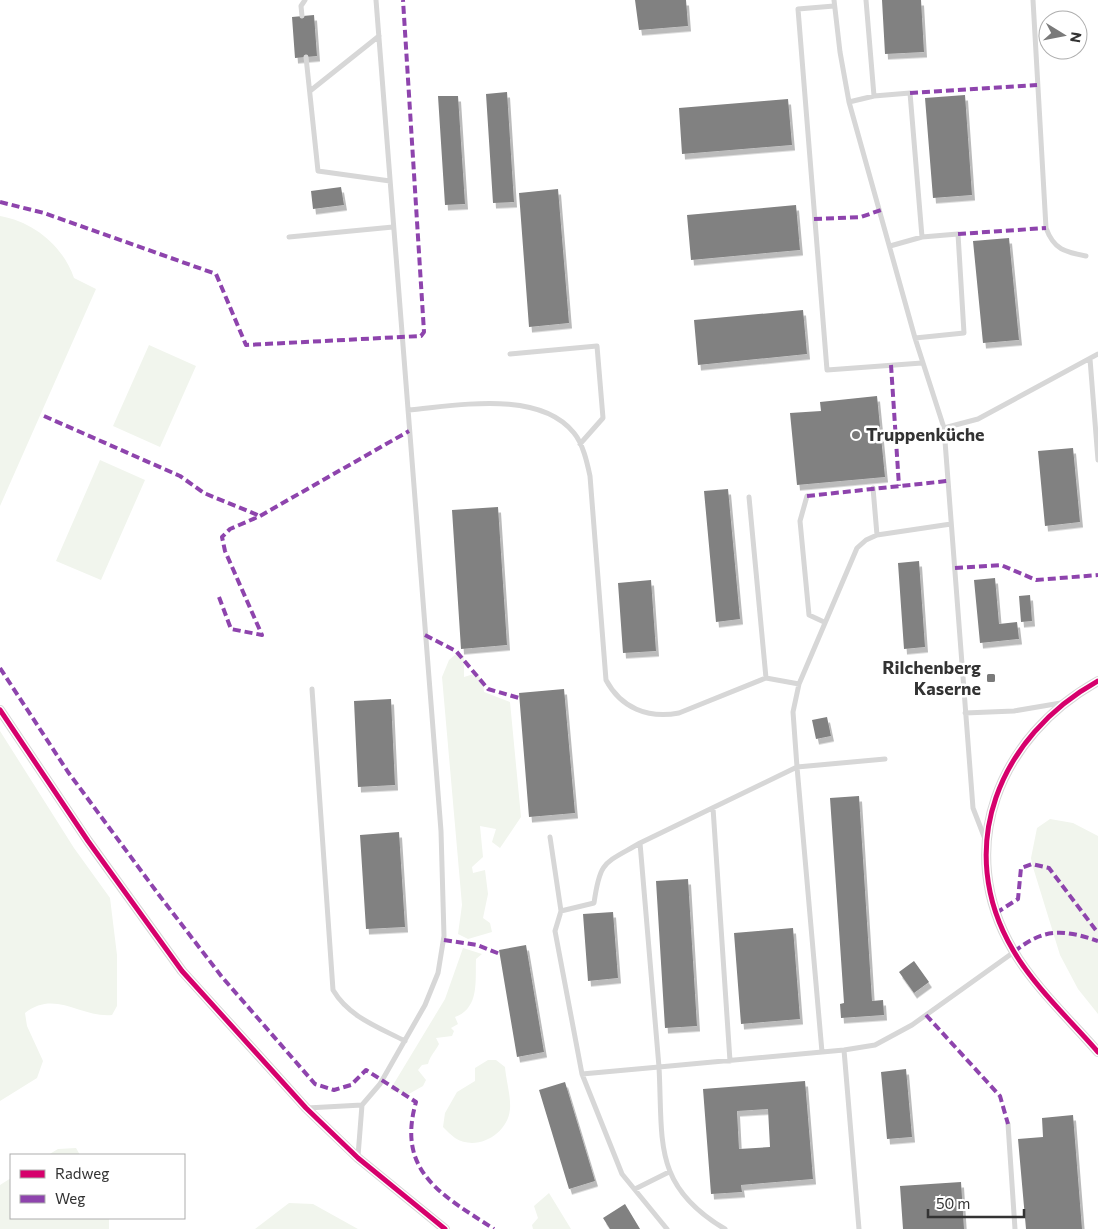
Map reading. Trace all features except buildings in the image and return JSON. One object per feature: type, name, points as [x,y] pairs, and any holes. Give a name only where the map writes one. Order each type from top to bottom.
[{"type":"street","points":[[1098,681],[1066,702],[1034,730],[1010,764],[993,806],[986,843],[990,893],[1001,928],[1014,952],[1098,1052]]},
{"type":"street","points":[[0,710],[77,825],[182,971],[306,1108],[358,1158],[445,1229]]},
{"type":"lane","points":[[302,16],[301,6],[304,0]]},
{"type":"lane","points":[[358,1158],[362,1105],[380,1084],[425,1005],[438,972],[444,936],[441,831],[376,0]]},
{"type":"lane","points":[[866,0],[874,96]]},
{"type":"lane","points":[[1033,0],[1046,228],[1050,240],[1059,248],[1086,256]]},
{"type":"lane","points":[[922,363],[827,370],[798,9],[834,3],[849,102],[922,363],[944,428],[973,808],[986,843]]},
{"type":"lane","points":[[310,91],[379,36]]},
{"type":"lane","points":[[306,57],[318,171],[390,181]]},
{"type":"lane","points":[[849,102],[874,96],[910,93],[922,237]]},
{"type":"lane","points":[[289,237],[393,227]]},
{"type":"lane","points":[[890,246],[922,237],[958,234],[964,333],[915,338]]},
{"type":"lane","points":[[510,354],[597,346],[603,418],[580,444]]},
{"type":"lane","points":[[944,428],[978,419],[1098,354]]},
{"type":"lane","points":[[1090,359],[1098,460]]},
{"type":"lane","points":[[408,410],[498,404],[523,406],[553,414],[574,433],[587,459],[590,476],[606,680],[613,693],[625,704],[637,710],[665,716],[680,713],[766,678],[799,684]]},
{"type":"lane","points":[[873,488],[877,535]]},
{"type":"lane","points":[[807,496],[800,521],[809,615],[824,622]]},
{"type":"lane","points":[[749,497],[766,678]]},
{"type":"lane","points":[[822,1052],[793,718],[799,684],[857,548],[866,540],[877,535],[951,524]]},
{"type":"lane","points":[[312,689],[333,990],[342,1004],[356,1016],[405,1041]]},
{"type":"lane","points":[[965,714],[1014,711],[1066,702]]},
{"type":"lane","points":[[562,911],[594,904],[597,880],[601,868],[640,843],[798,767],[886,759]]},
{"type":"lane","points":[[713,808],[730,1061]]},
{"type":"lane","points":[[550,837],[562,911],[555,931],[582,1074],[622,1174],[667,1229]]},
{"type":"lane","points":[[640,843],[659,1067],[664,1157],[678,1189],[707,1217],[725,1229]]},
{"type":"lane","points":[[582,1074],[844,1050],[875,1045],[912,1025],[1014,952]]},
{"type":"lane","points":[[844,1050],[859,1229]]},
{"type":"lane","points":[[306,1108],[362,1105]]},
{"type":"lane","points":[[1008,1124],[1015,1229]]},
{"type":"lane","points":[[635,1189],[669,1172]]},
{"type":"shaded area","points":[[0,216],[24,224],[46,237],[63,256],[74,278],[96,289],[0,506]]},
{"type":"shaded area","points":[[149,345],[196,366],[160,447],[113,426]]},
{"type":"shaded area","points":[[100,460],[145,480],[101,580],[56,561]]},
{"type":"shaded area","points":[[457,653],[464,656],[464,677],[477,673],[483,683],[484,692],[510,702],[521,817],[500,848],[492,842],[496,829],[480,826],[483,857],[472,867],[473,873],[485,870],[488,894],[483,918],[490,923],[492,932],[468,939],[458,934],[462,905],[442,677],[449,660]]},
{"type":"shaded area","points":[[0,731],[74,848],[110,898],[117,955],[117,1006],[112,1015],[90,1013],[58,1004],[36,1006],[25,1013],[27,1026],[43,1061],[37,1078],[0,1101]]},
{"type":"shaded area","points":[[1050,819],[1073,823],[1098,836],[1098,1014],[1078,989],[1060,955],[1032,864],[1031,858],[1037,828]]},
{"type":"shaded area","points":[[463,948],[482,954],[476,959],[476,984],[469,1007],[455,1017],[458,1024],[451,1028],[454,1031],[452,1036],[436,1038],[439,1044],[428,1064],[422,1065],[418,1070],[426,1080],[423,1086],[407,1095],[390,1090],[445,999]]},
{"type":"shaded area","points":[[488,1060],[496,1060],[505,1067],[510,1104],[508,1118],[498,1133],[490,1138],[482,1142],[464,1142],[455,1138],[443,1127],[445,1113],[457,1092],[475,1081],[475,1068]]},
{"type":"shaded area","points":[[76,1148],[79,1154],[50,1154],[58,1149]]},
{"type":"shaded area","points":[[10,1179],[10,1219],[109,1219],[109,1229],[0,1229],[0,1185]]},
{"type":"shaded area","points":[[549,1193],[571,1229],[533,1229],[532,1225],[538,1218],[534,1206]]},
{"type":"shaded area","points":[[289,1203],[313,1204],[358,1229],[255,1229]]},
{"type":"marked path","points":[[0,202],[44,213],[216,274],[246,345],[421,336],[424,332],[403,0]]},
{"type":"marked path","points":[[910,93],[1037,85]]},
{"type":"marked path","points":[[814,219],[861,217],[881,210]]},
{"type":"marked path","points":[[958,234],[1046,228]]},
{"type":"marked path","points":[[891,365],[899,486]]},
{"type":"marked path","points":[[44,416],[180,476],[204,493],[260,516]]},
{"type":"marked path","points":[[219,597],[231,629],[262,635],[225,551],[222,537],[230,529],[260,516],[409,431]]},
{"type":"marked path","points":[[807,496],[947,481]]},
{"type":"marked path","points":[[955,568],[1001,565],[1036,580],[1098,575]]},
{"type":"marked path","points":[[425,635],[456,651],[488,689],[519,698]]},
{"type":"marked path","points":[[0,668],[68,772],[159,895],[222,977],[315,1084],[334,1090],[351,1085],[366,1070],[416,1102],[411,1126],[412,1147],[418,1164],[428,1179],[441,1192],[457,1205],[494,1229]]},
{"type":"marked path","points":[[996,913],[1018,899],[1021,868],[1032,864],[1049,868],[1098,933]]},
{"type":"marked path","points":[[1014,952],[1034,938],[1054,933],[1074,934],[1098,941]]},
{"type":"marked path","points":[[444,940],[477,945],[500,954]]},
{"type":"marked path","points":[[926,1015],[1000,1096],[1008,1124]]},
{"type":"cycle path","points":[[1098,681],[1063,704],[1035,732],[1012,763],[996,798],[987,835],[987,873],[995,911],[1013,950],[1031,976],[1098,1052]]},
{"type":"cycle path","points":[[0,710],[88,841],[182,971],[306,1108],[358,1158],[445,1229]]},
{"type":"place","name":"Truppenküche","points":[[856,435]]},
{"type":"place","name":"Rilchenberg Kaserne","points":[[991,678]]}]
